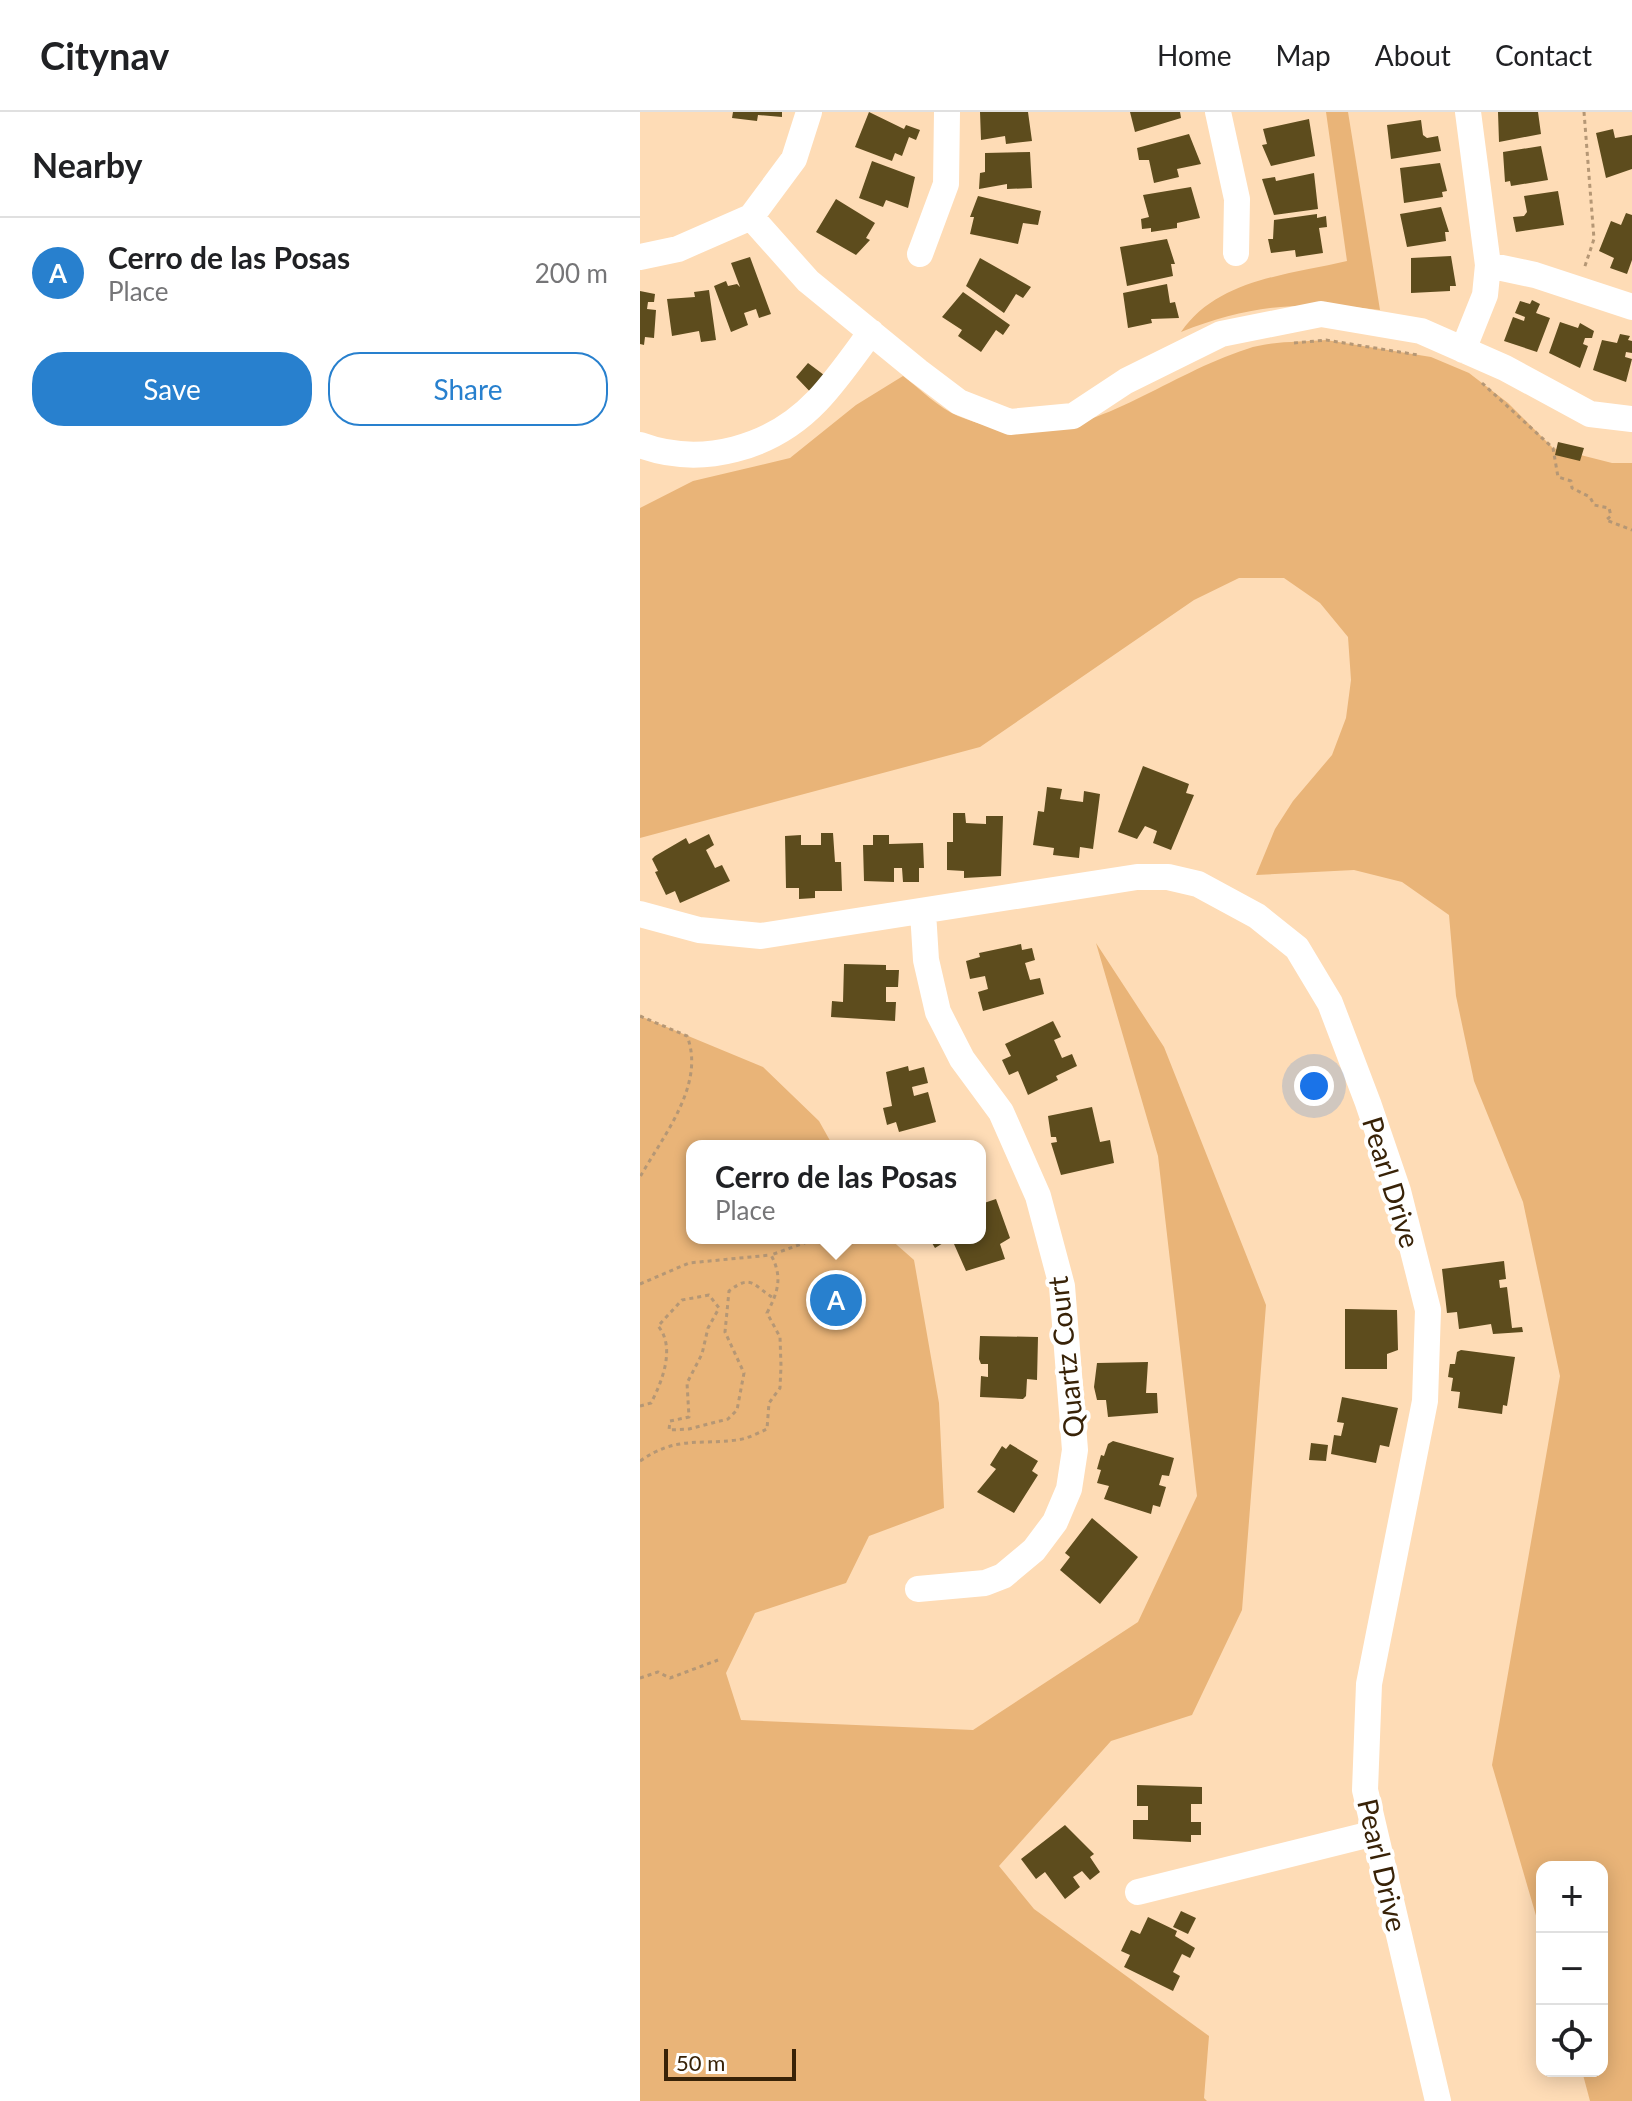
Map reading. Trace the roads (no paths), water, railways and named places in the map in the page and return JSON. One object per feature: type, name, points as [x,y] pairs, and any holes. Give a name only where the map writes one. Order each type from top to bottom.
[{"type":"street","points":[[640,257],[678,249],[751,217],[794,159],[809,112]]},
{"type":"street","points":[[920,254],[946,184],[947,112]]},
{"type":"street","points":[[1218,112],[1237,199],[1236,253]]},
{"type":"street","points":[[1463,350],[1485,295],[1488,265],[1468,112]]},
{"type":"street","points":[[751,217],[808,281],[959,402],[1010,422],[1073,416],[1126,381],[1221,334],[1321,314],[1421,331],[1590,414],[1632,419]]},
{"type":"street","points":[[1488,265],[1535,275],[1632,307]]},
{"type":"street","points":[[640,445],[694,457],[759,444],[816,402],[871,332]]},
{"type":"street","name":"Pearl Drive","points":[[640,914],[699,930],[761,936],[1137,877],[1168,877],[1198,884],[1257,916],[1297,948],[1330,1003],[1398,1191],[1428,1310],[1425,1401],[1369,1684],[1365,1790],[1438,2101]]},
{"type":"street","name":"Quartz Court","points":[[918,1589],[985,1583],[1003,1576],[1034,1550],[1055,1522],[1069,1489],[1075,1450],[1062,1286],[1038,1196],[1001,1112],[962,1059],[938,1012],[926,960],[923,912]]},
{"type":"street","points":[[1138,1892],[1375,1833]]},
{"type":"place","name":"Cerro de las Posas","points":[[836,1300]]}]
